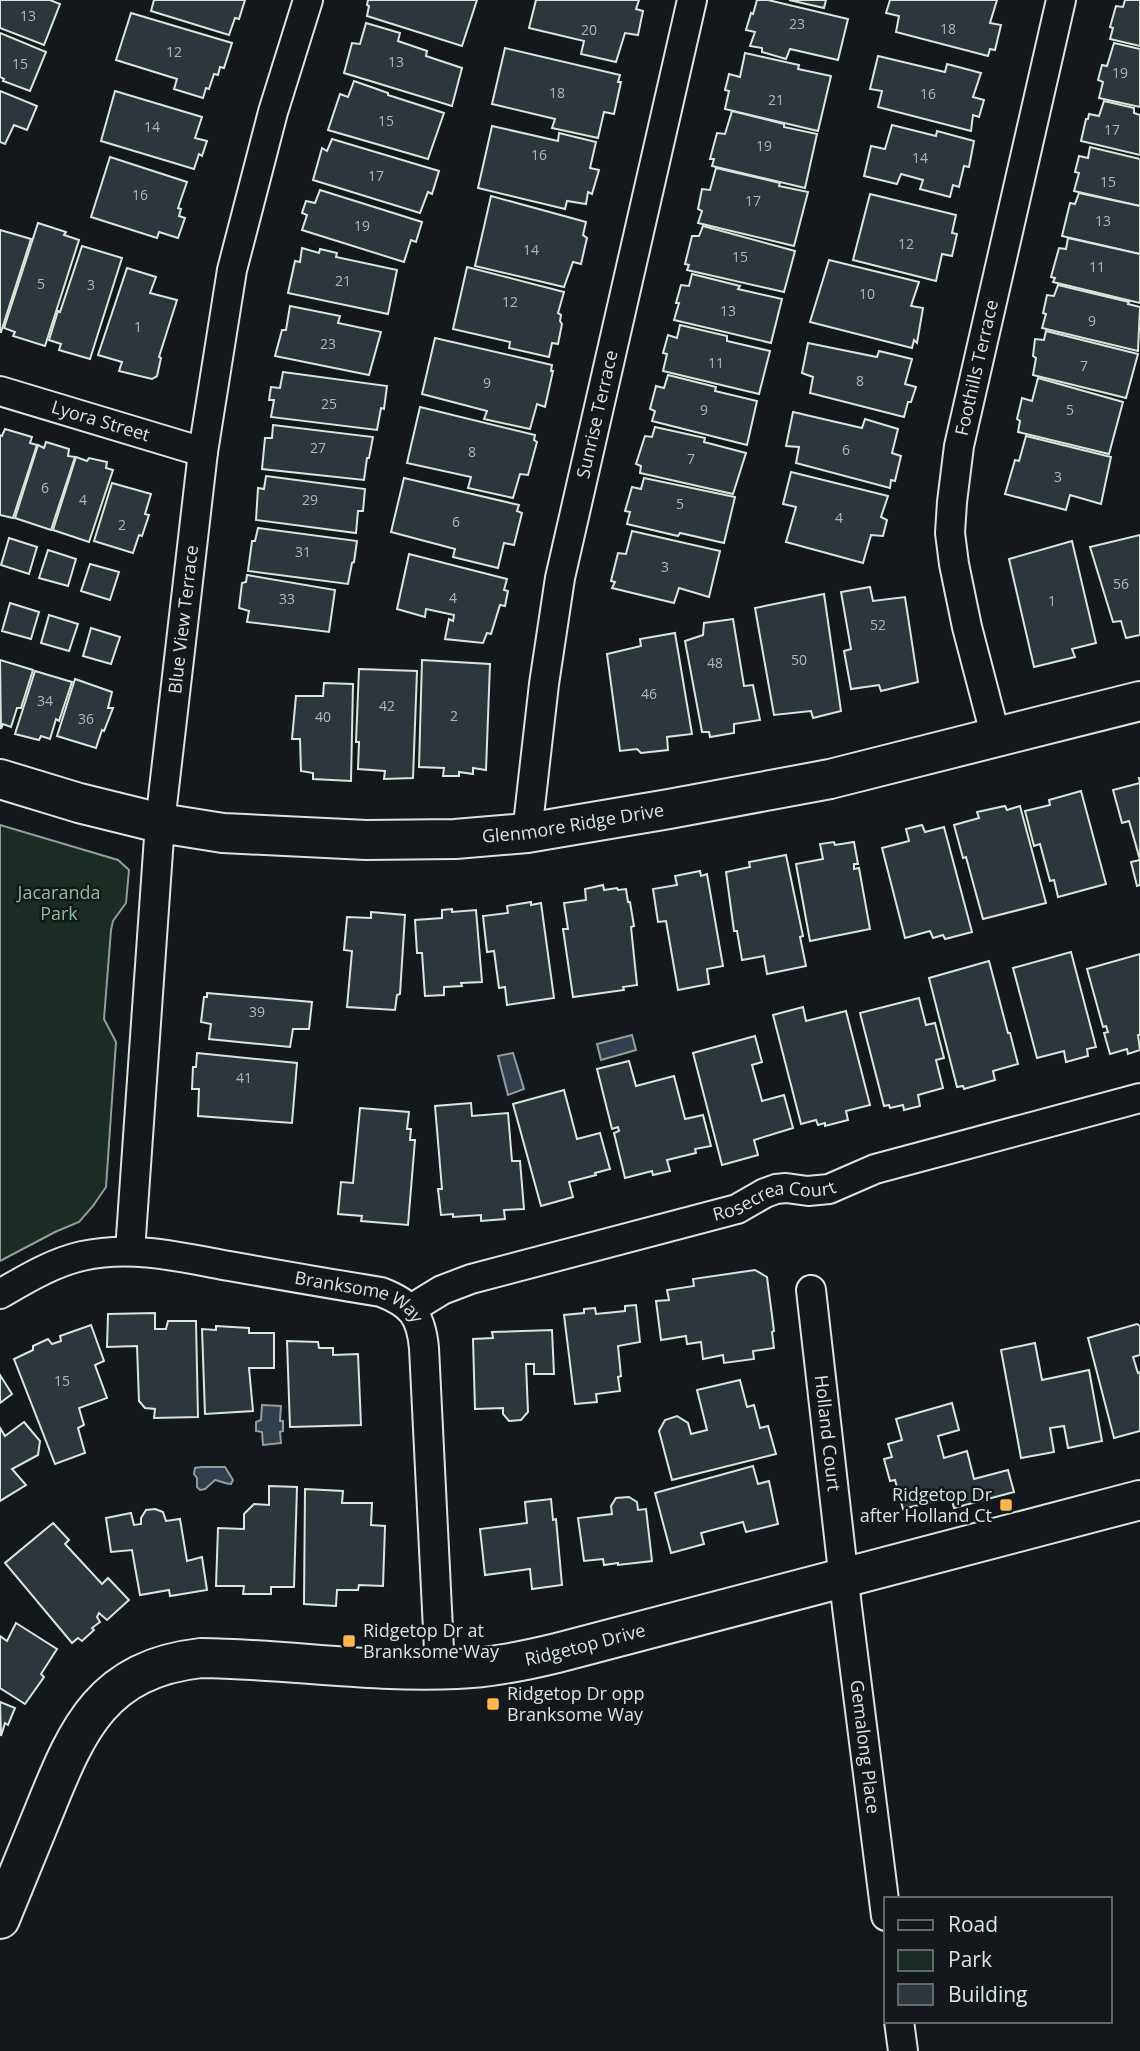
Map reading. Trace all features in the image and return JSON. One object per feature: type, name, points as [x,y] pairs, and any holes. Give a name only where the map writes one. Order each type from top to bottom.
[{"type":"street","name":"Blue View Terrace","points":[[130,1251],[160,823],[203,452],[232,270],[273,112],[308,0]]},
{"type":"street","name":"Sunrise Terrace","points":[[527,833],[544,684],[560,578],[692,0]]},
{"type":"street","name":"Foothills Terrace","points":[[996,738],[967,627],[954,564],[950,533],[952,502],[959,446],[1061,0]]},
{"type":"street","name":"Lyora Street","points":[[0,391],[203,452]]},
{"type":"street","name":"Glenmore Ridge Drive","points":[[0,779],[79,803],[160,823],[223,833],[366,840],[455,839],[527,833],[830,779],[1140,701]]},
{"type":"street","name":"Rosecrea Court","points":[[411,1308],[442,1290],[471,1279],[737,1209],[776,1189],[829,1189],[875,1169],[1140,1098]]},
{"type":"street","name":"Branksome Way","points":[[0,1294],[38,1272],[66,1260],[98,1253],[130,1251],[170,1255],[382,1292],[411,1308],[423,1331],[425,1348],[440,1670]]},
{"type":"street","name":"Holland Court","points":[[811,1290],[845,1576]]},
{"type":"street","name":"Ridgetop Drive","points":[[0,1919],[73,1743],[82,1728],[106,1698],[132,1680],[168,1664],[201,1658],[417,1670],[492,1666],[531,1659],[1140,1500]]},
{"type":"street","name":"Gemalong Place","points":[[845,1576],[884,1900]]},
{"type":"street","points":[[900,2023],[902,2051]]},
{"type":"green space","name":"Jacaranda Park","points":[[0,825],[118,860],[129,870],[126,903],[113,921],[111,930],[104,1019],[116,1042],[106,1187],[79,1222],[0,1261]]},
{"type":"water","points":[[632,1035],[636,1050],[601,1060],[597,1044]]},
{"type":"water","points":[[513,1053],[524,1089],[508,1095],[498,1056]]},
{"type":"water","points":[[262,1405],[281,1406],[281,1443],[263,1445],[262,1432],[256,1431],[256,1422],[261,1420]]},
{"type":"water","points":[[225,1467],[233,1480],[231,1484],[215,1480],[200,1490],[194,1474],[195,1468]]},
{"type":"building","points":[[0,0],[50,0],[60,4],[44,45],[0,28]]},
{"type":"building","points":[[154,0],[245,0],[239,19],[235,18],[229,35],[151,11]]},
{"type":"building","points":[[368,0],[477,0],[462,46],[367,16]]},
{"type":"building","points":[[536,0],[639,0],[636,9],[643,11],[638,35],[625,33],[616,62],[581,54],[584,41],[529,28]]},
{"type":"building","points":[[757,0],[768,0],[848,19],[838,60],[790,49],[786,59],[762,52],[762,48],[750,46],[755,32],[746,30]]},
{"type":"building","points":[[789,0],[826,0],[824,8]]},
{"type":"building","points":[[890,0],[997,0],[990,23],[1001,25],[995,50],[990,49],[988,56],[896,32],[899,16],[886,13]]},
{"type":"building","points":[[1125,0],[1140,0],[1140,46],[1110,39],[1113,28],[1110,27],[1116,6],[1123,7]]},
{"type":"building","points":[[131,13],[232,43],[224,68],[220,67],[218,75],[214,74],[203,98],[174,89],[177,79],[116,60]]},
{"type":"building","points":[[366,23],[400,33],[398,41],[427,51],[426,56],[462,68],[452,106],[344,73],[352,43],[360,44]]},
{"type":"building","points":[[0,33],[46,52],[30,91],[3,81],[0,77]]},
{"type":"building","points":[[1114,43],[1140,49],[1140,107],[1099,98],[1103,82],[1098,80],[1102,65],[1107,66]]},
{"type":"building","points":[[505,48],[620,75],[614,114],[604,112],[598,138],[552,128],[555,119],[492,104]]},
{"type":"building","points":[[745,53],[799,65],[798,69],[831,76],[818,131],[725,109],[729,91],[725,90],[729,74],[740,77]]},
{"type":"building","points":[[878,56],[945,72],[947,64],[981,73],[973,97],[984,100],[979,117],[973,115],[971,131],[878,107],[882,91],[870,89]]},
{"type":"building","points":[[354,81],[444,113],[428,159],[328,130],[340,94],[348,97]]},
{"type":"building","points":[[0,91],[37,106],[27,130],[14,125],[5,144],[0,142]]},
{"type":"building","points":[[115,91],[202,117],[195,138],[207,141],[194,169],[101,141]]},
{"type":"building","points":[[1104,101],[1134,108],[1134,113],[1140,115],[1140,155],[1081,141],[1086,119],[1089,114],[1099,116]]},
{"type":"building","points":[[732,111],[817,134],[805,188],[712,166],[714,159],[710,159],[717,133],[725,134]]},
{"type":"building","points":[[892,125],[936,136],[937,131],[974,141],[969,167],[964,166],[959,187],[953,185],[950,197],[920,189],[923,180],[901,174],[897,184],[864,176],[871,146],[885,149]]},
{"type":"building","points":[[492,126],[558,141],[559,133],[596,142],[590,168],[599,170],[592,194],[588,192],[586,204],[567,201],[565,209],[478,188]]},
{"type":"building","points":[[332,139],[439,171],[432,194],[428,192],[420,213],[313,180],[322,148],[327,151]]},
{"type":"building","points":[[1090,147],[1140,159],[1140,206],[1074,191],[1079,173],[1075,172],[1079,156],[1088,158]]},
{"type":"building","points":[[110,157],[187,182],[178,208],[181,209],[179,216],[185,218],[178,238],[159,232],[157,238],[91,217]]},
{"type":"building","points":[[716,168],[808,192],[794,246],[698,223],[702,211],[698,209],[702,189],[710,190]]},
{"type":"building","points":[[320,190],[422,222],[416,242],[411,240],[404,262],[302,230],[307,215],[302,213],[306,201],[315,203]]},
{"type":"building","points":[[1079,193],[1140,206],[1140,254],[1062,236],[1070,203],[1075,204]]},
{"type":"building","points":[[870,194],[956,215],[952,233],[957,234],[952,256],[942,254],[936,281],[853,260]]},
{"type":"building","points":[[491,196],[586,222],[583,235],[587,238],[581,264],[573,262],[564,287],[475,266]]},
{"type":"building","points":[[38,223],[66,232],[64,235],[79,240],[45,346],[13,336],[15,332],[4,328]]},
{"type":"building","points":[[703,226],[795,251],[784,292],[687,270],[689,265],[685,264],[692,236],[699,236]]},
{"type":"building","points":[[0,230],[31,239],[1,332],[0,332]]},
{"type":"building","points":[[1068,238],[1140,254],[1140,303],[1053,282],[1055,278],[1051,277],[1059,248],[1066,249]]},
{"type":"building","points":[[82,246],[122,258],[90,359],[59,350],[61,344],[49,340]]},
{"type":"building","points":[[302,248],[319,253],[320,249],[337,253],[336,257],[397,270],[388,314],[288,293],[295,261],[300,262]]},
{"type":"building","points":[[829,260],[919,282],[911,306],[923,308],[917,343],[914,340],[912,348],[810,322]]},
{"type":"building","points":[[467,267],[564,292],[558,313],[561,315],[562,324],[558,344],[552,343],[549,357],[509,348],[510,342],[453,329]]},
{"type":"building","points":[[127,268],[156,277],[150,293],[177,300],[159,357],[157,376],[152,379],[119,371],[122,362],[98,355]]},
{"type":"building","points":[[692,274],[740,286],[738,289],[782,299],[771,343],[674,320],[681,285],[689,286]]},
{"type":"building","points":[[1058,285],[1140,307],[1138,351],[1042,328],[1047,295],[1054,296]]},
{"type":"building","points":[[290,306],[340,316],[338,323],[381,332],[369,375],[275,356],[282,330],[286,330]]},
{"type":"building","points":[[680,325],[727,336],[727,341],[770,351],[759,394],[663,371],[667,354],[663,353],[668,335],[677,338]]},
{"type":"building","points":[[1046,331],[1138,354],[1126,398],[1033,375],[1035,339],[1044,340]]},
{"type":"building","points":[[435,338],[552,365],[545,407],[537,404],[530,429],[484,419],[487,411],[422,394]]},
{"type":"building","points":[[808,343],[877,357],[879,351],[912,359],[905,384],[916,387],[904,417],[810,393],[813,377],[802,373]]},
{"type":"building","points":[[283,372],[387,386],[384,409],[381,408],[377,430],[271,417],[274,400],[269,400],[271,387],[280,388]]},
{"type":"building","points":[[668,375],[716,387],[715,391],[757,401],[747,445],[652,421],[655,411],[650,409],[656,386],[664,388]]},
{"type":"building","points":[[1038,378],[1123,402],[1109,454],[1018,432],[1020,421],[1017,419],[1022,398],[1032,401]]},
{"type":"building","points":[[420,407],[535,435],[534,440],[537,442],[528,475],[520,474],[513,498],[468,488],[471,477],[407,463]]},
{"type":"building","points":[[793,412],[862,428],[865,419],[898,429],[892,453],[901,456],[895,481],[891,480],[890,488],[796,463],[799,447],[786,446]]},
{"type":"building","points":[[273,425],[373,437],[364,480],[262,469],[265,438],[272,438]]},
{"type":"building","points":[[655,427],[705,438],[704,442],[746,453],[733,494],[640,473],[641,466],[636,464],[645,436],[652,437]]},
{"type":"building","points":[[5,429],[32,437],[30,443],[37,445],[13,518],[0,515],[0,435],[2,436]]},
{"type":"building","points":[[1026,436],[1111,457],[1101,504],[1070,495],[1066,510],[1005,494],[1015,460],[1019,461]]},
{"type":"building","points":[[46,442],[69,449],[68,456],[75,457],[51,530],[15,518],[38,445],[44,448]]},
{"type":"building","points":[[76,457],[87,461],[89,458],[107,462],[106,468],[113,470],[89,542],[53,530]]},
{"type":"building","points":[[791,472],[888,496],[881,517],[887,520],[883,536],[871,535],[863,563],[786,542],[796,507],[783,504]]},
{"type":"building","points":[[266,476],[365,489],[363,511],[358,511],[356,533],[256,520],[258,488],[264,489]]},
{"type":"building","points":[[404,478],[519,505],[517,511],[522,513],[514,545],[504,543],[498,568],[453,557],[455,549],[391,532]]},
{"type":"building","points":[[644,478],[735,497],[724,543],[627,524],[630,512],[625,511],[632,487],[641,489]]},
{"type":"building","points":[[112,483],[151,494],[145,514],[149,515],[133,553],[94,541]]},
{"type":"building","points":[[258,528],[357,541],[348,584],[248,571],[252,541],[255,541]]},
{"type":"building","points":[[632,531],[720,551],[709,597],[679,588],[674,603],[612,588],[615,582],[611,581],[618,553],[626,554]]},
{"type":"building","points":[[1140,535],[1140,635],[1126,638],[1121,621],[1113,622],[1090,547]]},
{"type":"building","points":[[9,538],[37,547],[29,574],[1,565]]},
{"type":"building","points":[[1072,541],[1096,643],[1072,649],[1075,657],[1034,667],[1009,559]]},
{"type":"building","points":[[48,550],[76,559],[68,586],[39,578]]},
{"type":"building","points":[[409,554],[507,579],[504,590],[508,591],[505,606],[500,605],[491,634],[487,633],[483,643],[445,639],[449,619],[453,621],[454,615],[426,609],[425,617],[397,609]]},
{"type":"building","points":[[90,564],[119,572],[110,600],[81,591]]},
{"type":"building","points":[[247,575],[335,590],[329,632],[247,622],[249,611],[239,608],[242,583],[246,582]]},
{"type":"building","points":[[870,587],[873,601],[905,597],[918,682],[881,691],[879,685],[851,689],[844,651],[851,649],[841,592]]},
{"type":"building","points":[[824,594],[841,711],[813,718],[811,711],[774,715],[755,608]]},
{"type":"building","points":[[10,603],[39,612],[31,639],[2,631]]},
{"type":"building","points":[[49,615],[78,624],[69,651],[41,643]]},
{"type":"building","points":[[733,619],[744,686],[753,685],[760,720],[734,724],[734,733],[710,737],[709,732],[702,732],[685,641],[703,635],[704,623]]},
{"type":"building","points":[[91,628],[120,637],[111,664],[83,656]]},
{"type":"building","points":[[675,633],[692,734],[667,737],[668,750],[641,753],[637,749],[620,751],[607,654],[641,646],[640,639]]},
{"type":"building","points":[[0,660],[33,670],[21,708],[17,708],[11,727],[3,724],[1,729]]},
{"type":"building","points":[[422,660],[490,664],[486,770],[473,768],[473,774],[459,772],[459,776],[443,776],[444,768],[419,767]]},
{"type":"building","points":[[359,669],[417,671],[413,778],[384,779],[385,771],[358,769],[359,742],[356,742]]},
{"type":"building","points":[[35,671],[72,682],[50,739],[41,736],[39,740],[15,734]]},
{"type":"building","points":[[75,679],[112,692],[108,708],[113,708],[96,748],[57,736]]},
{"type":"building","points":[[324,683],[353,684],[351,781],[313,779],[313,773],[301,771],[300,739],[292,739],[296,696],[323,696]]},
{"type":"building","points":[[1140,783],[1140,860],[1129,821],[1122,823],[1113,790]]},
{"type":"building","points":[[1081,791],[1106,884],[1058,897],[1054,880],[1050,881],[1040,844],[1034,846],[1025,811],[1050,805],[1049,800]]},
{"type":"building","points":[[1005,806],[1007,810],[1020,806],[1046,903],[983,919],[954,825],[979,818],[977,812]]},
{"type":"building","points":[[922,825],[925,832],[944,827],[972,932],[945,939],[943,935],[933,938],[930,931],[905,938],[882,848],[909,841],[906,829]]},
{"type":"building","points":[[834,842],[835,845],[854,842],[858,864],[854,864],[854,869],[859,868],[870,929],[810,941],[796,864],[823,859],[820,844]]},
{"type":"building","points":[[786,855],[803,936],[800,937],[806,966],[767,974],[764,956],[742,960],[737,931],[734,931],[726,872],[750,867],[749,862]]},
{"type":"building","points":[[1140,860],[1140,885],[1137,886],[1131,862]]},
{"type":"building","points":[[700,871],[701,876],[707,874],[723,966],[707,969],[709,984],[678,990],[666,921],[658,922],[653,889],[677,885],[675,876]]},
{"type":"building","points":[[603,885],[604,890],[626,889],[634,926],[631,927],[637,985],[623,987],[624,990],[573,997],[563,929],[568,929],[564,903],[586,900],[585,889]]},
{"type":"building","points":[[531,902],[531,905],[541,903],[554,998],[507,1005],[505,987],[499,988],[494,951],[487,952],[483,916],[508,913],[507,906]]},
{"type":"building","points":[[452,909],[452,912],[476,910],[482,982],[444,987],[444,995],[425,996],[422,953],[417,953],[415,920],[442,918],[442,910]]},
{"type":"building","points":[[371,912],[405,915],[400,994],[397,995],[395,1010],[347,1007],[352,951],[344,950],[347,917],[371,918]]},
{"type":"building","points":[[1071,952],[1096,1047],[1087,1049],[1088,1056],[1066,1062],[1064,1051],[1037,1058],[1013,968]]},
{"type":"building","points":[[1140,954],[1140,1050],[1128,1054],[1127,1049],[1110,1054],[1104,1033],[1108,1032],[1106,1026],[1103,1027],[1087,969]]},
{"type":"building","points":[[989,961],[1018,1064],[993,1071],[995,1080],[964,1089],[963,1086],[957,1087],[929,978]]},
{"type":"building","points":[[207,993],[312,1002],[309,1029],[293,1029],[290,1047],[209,1039],[211,1024],[201,1022],[204,997],[207,997]]},
{"type":"building","points":[[919,998],[926,1025],[935,1023],[944,1058],[936,1060],[943,1088],[918,1095],[920,1106],[904,1110],[903,1105],[890,1108],[889,1105],[884,1106],[860,1013]]},
{"type":"building","points":[[803,1007],[806,1021],[846,1011],[870,1105],[846,1111],[848,1120],[825,1126],[825,1123],[818,1125],[816,1120],[801,1124],[773,1015]]},
{"type":"building","points":[[755,1036],[762,1062],[752,1065],[762,1101],[784,1095],[793,1128],[754,1140],[758,1155],[722,1165],[693,1053]]},
{"type":"building","points":[[197,1053],[297,1063],[292,1123],[198,1116],[199,1089],[192,1089]]},
{"type":"building","points":[[629,1061],[636,1086],[674,1076],[685,1119],[703,1115],[711,1146],[695,1149],[696,1153],[667,1160],[670,1171],[653,1175],[652,1171],[625,1178],[614,1133],[619,1131],[618,1127],[612,1129],[597,1069]]},
{"type":"building","points":[[564,1090],[577,1139],[600,1133],[610,1169],[569,1182],[573,1197],[541,1206],[513,1104]]},
{"type":"building","points":[[471,1103],[472,1116],[508,1113],[512,1161],[520,1161],[524,1209],[504,1210],[505,1219],[481,1221],[481,1215],[441,1215],[438,1189],[442,1189],[435,1106]]},
{"type":"building","points":[[360,1108],[409,1112],[407,1129],[411,1129],[410,1140],[415,1140],[408,1225],[361,1221],[362,1216],[338,1214],[341,1182],[353,1183]]},
{"type":"building","points":[[755,1270],[767,1277],[774,1348],[753,1351],[754,1359],[724,1363],[723,1355],[703,1359],[701,1342],[687,1344],[686,1336],[661,1340],[656,1301],[669,1300],[667,1290],[694,1286],[693,1279]]},
{"type":"building","points":[[636,1305],[640,1342],[618,1346],[620,1391],[596,1394],[597,1402],[575,1404],[564,1315],[584,1313],[584,1309],[595,1308],[596,1314],[625,1311],[625,1306]]},
{"type":"building","points":[[155,1313],[155,1329],[166,1329],[168,1321],[196,1321],[198,1417],[154,1418],[155,1409],[145,1408],[139,1401],[137,1346],[107,1347],[108,1314]]},
{"type":"building","points":[[1137,1324],[1140,1326],[1140,1355],[1133,1357],[1138,1373],[1140,1372],[1140,1431],[1114,1438],[1088,1338]]},
{"type":"building","points":[[91,1325],[104,1361],[95,1365],[107,1398],[79,1408],[84,1425],[78,1428],[85,1453],[55,1464],[14,1359],[48,1339],[52,1344],[61,1341],[60,1336]]},
{"type":"building","points":[[216,1326],[249,1328],[249,1333],[274,1333],[274,1368],[249,1368],[253,1411],[205,1414],[202,1329],[216,1330]]},
{"type":"building","points":[[552,1330],[554,1374],[534,1374],[534,1364],[526,1364],[528,1412],[521,1420],[509,1421],[503,1414],[503,1408],[475,1409],[473,1339],[493,1338],[492,1332]]},
{"type":"building","points":[[287,1341],[318,1342],[319,1348],[333,1348],[333,1355],[358,1354],[361,1425],[290,1427]]},
{"type":"building","points":[[1035,1343],[1042,1380],[1089,1370],[1102,1441],[1068,1448],[1064,1426],[1050,1428],[1054,1452],[1021,1458],[1001,1350]]},
{"type":"building","points":[[0,1375],[12,1394],[0,1403]]},
{"type":"building","points":[[740,1380],[747,1407],[754,1405],[760,1428],[768,1426],[776,1454],[672,1480],[659,1431],[665,1420],[677,1416],[688,1423],[691,1434],[707,1430],[697,1390]]},
{"type":"building","points":[[952,1403],[959,1430],[938,1436],[944,1458],[967,1451],[974,1479],[1008,1470],[1014,1492],[954,1508],[951,1497],[903,1509],[895,1480],[890,1481],[884,1459],[892,1457],[888,1444],[902,1440],[896,1419]]},
{"type":"building","points":[[24,1422],[40,1441],[38,1455],[12,1469],[26,1485],[0,1501],[0,1428],[5,1436]]},
{"type":"building","points":[[753,1466],[758,1484],[769,1481],[778,1524],[746,1532],[743,1522],[701,1533],[704,1544],[671,1553],[655,1493]]},
{"type":"building","points":[[269,1486],[297,1487],[294,1587],[271,1587],[271,1594],[243,1594],[244,1586],[216,1586],[218,1528],[244,1529],[244,1514],[254,1504],[269,1505]]},
{"type":"building","points":[[305,1489],[343,1491],[342,1503],[372,1503],[371,1525],[385,1526],[383,1586],[359,1585],[358,1590],[337,1590],[336,1606],[304,1604]]},
{"type":"building","points":[[629,1497],[637,1502],[638,1510],[646,1509],[652,1561],[604,1565],[603,1559],[584,1561],[578,1518],[612,1514],[611,1506],[616,1498]]},
{"type":"building","points":[[551,1499],[553,1520],[556,1519],[562,1585],[532,1589],[530,1569],[485,1575],[480,1529],[527,1523],[525,1502]]},
{"type":"building","points":[[146,1510],[163,1512],[166,1521],[180,1519],[187,1561],[202,1557],[207,1590],[170,1596],[169,1590],[140,1595],[132,1550],[111,1552],[106,1518],[131,1513],[134,1525],[141,1524]]},
{"type":"building","points":[[53,1523],[69,1540],[65,1544],[102,1584],[108,1578],[129,1600],[107,1620],[99,1613],[97,1617],[100,1622],[82,1641],[78,1638],[72,1643],[5,1563]]},
{"type":"building","points":[[16,1623],[57,1649],[41,1674],[44,1677],[25,1704],[0,1688],[0,1636],[7,1641]]},
{"type":"building","points":[[0,1702],[15,1708],[8,1725],[5,1723],[1,1736]]},
{"type":"place","name":"Ridgetop Dr after Holland Ct","points":[[1006,1505]]},
{"type":"place","name":"Ridgetop Dr at Branksome Way","points":[[349,1641]]},
{"type":"place","name":"Ridgetop Dr opp Branksome Way","points":[[493,1704]]}]
